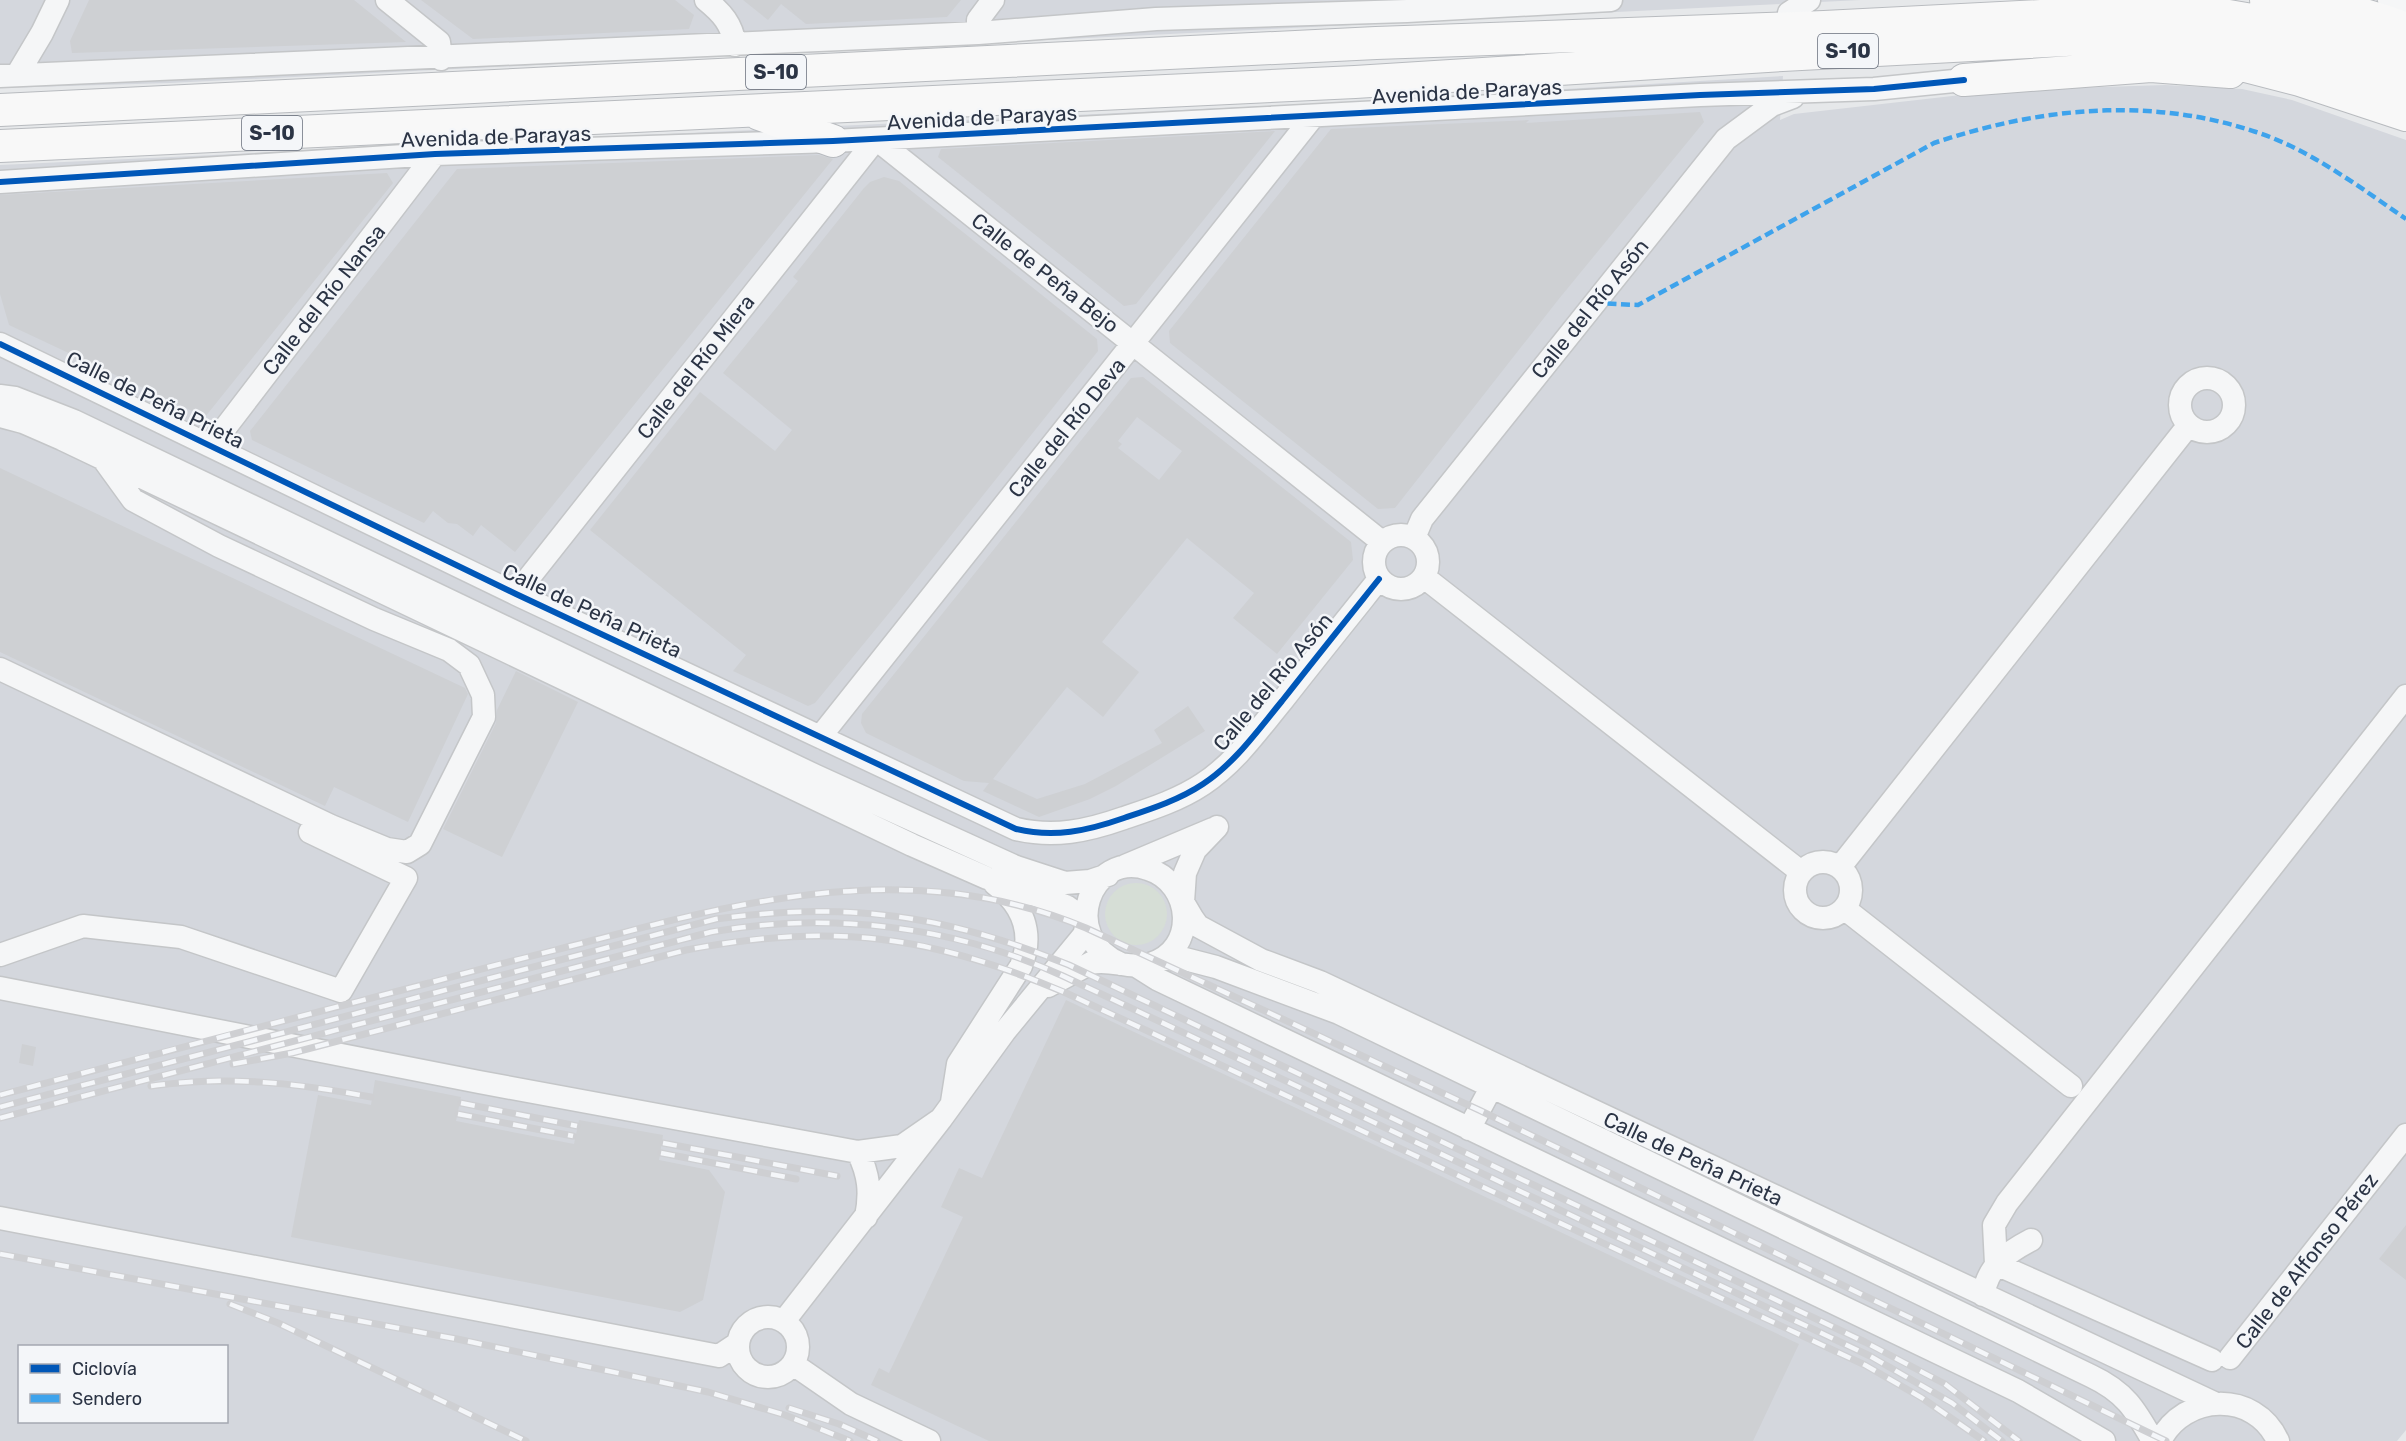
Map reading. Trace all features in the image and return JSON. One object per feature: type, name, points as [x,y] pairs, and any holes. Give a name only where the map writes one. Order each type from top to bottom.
[{"type":"highway","points":[[2266,0],[2331,7],[2368,15],[2406,28]]},
{"type":"highway","points":[[1551,37],[1708,15],[1799,6],[2080,1]]},
{"type":"highway","name":"S-10","points":[[0,110],[1340,44],[1824,27],[2139,11],[2217,14],[2332,34],[2406,59]]},
{"type":"highway","name":"S-10","points":[[0,146],[747,109],[1343,83],[1782,55],[2143,36],[2212,40],[2303,52],[2406,84]]},
{"type":"highway","points":[[1552,71],[1841,67],[2128,52],[2193,52],[2300,80],[2406,115]]},
{"type":"highway","points":[[1964,80],[2151,66],[2202,68],[2300,80]]},
{"type":"highway","points":[[747,109],[833,141]]},
{"type":"street","points":[[9,76],[42,33],[58,0]]},
{"type":"street","points":[[387,0],[439,42],[441,58]]},
{"type":"street","points":[[706,0],[721,12],[733,30],[735,45]]},
{"type":"street","points":[[978,33],[978,20],[993,0]]},
{"type":"street","points":[[9,76],[978,33],[1156,19],[1408,6],[1611,0]]},
{"type":"street","points":[[2389,0],[2406,7]]},
{"type":"street","points":[[42,33],[51,56],[68,73]]},
{"type":"street","name":"Avenida de Parayas","points":[[0,182],[435,154],[833,141],[1312,118],[1716,94],[1807,92],[1964,80]]},
{"type":"street","name":"Calle del Río Asón","points":[[1414,538],[1422,519],[1726,139],[1772,105],[1807,92]]},
{"type":"street","points":[[1716,94],[1731,114],[1726,139]]},
{"type":"street","name":"Calle del Río Deva","points":[[820,737],[1312,118]]},
{"type":"street","name":"Calle de Peña Bejo","points":[[876,139],[1382,543]]},
{"type":"street","name":"Calle del Río Miera","points":[[516,594],[876,139]]},
{"type":"street","name":"Calle del Río Nansa","points":[[212,445],[435,154]]},
{"type":"street","name":"Calle de Peña Prieta","points":[[0,344],[516,594],[1016,829],[1040,834],[1062,834],[1108,824],[1183,796]]},
{"type":"street","points":[[0,396],[15,398],[74,421],[816,776],[1016,867],[1065,883],[1090,881],[1217,827],[1192,857],[1185,873],[1183,902],[1185,915],[1182,934],[1172,951],[1162,959],[1130,965],[1099,961],[1091,963],[1063,976],[1034,995]]},
{"type":"street","points":[[0,416],[23,422],[150,481],[453,640],[987,878],[1066,906],[1084,919],[1102,954],[1130,965],[1157,980],[2018,1391],[2103,1441]]},
{"type":"street","points":[[1840,867],[2188,426]]},
{"type":"street","points":[[0,669],[331,826],[387,849],[407,852],[420,844],[484,717],[483,695],[470,665],[453,640],[374,619],[219,546],[133,500],[102,458]]},
{"type":"street","points":[[133,500],[150,481]]},
{"type":"street","points":[[1399,535],[1414,538],[1424,548],[1428,558],[1424,577],[1417,585],[1405,590],[1386,585],[1379,579],[1374,564],[1375,554],[1382,543],[1399,535]]},
{"type":"street","points":[[1424,577],[1801,872]]},
{"type":"street","name":"Calle del Río Asón","points":[[1183,796],[1220,772],[1239,752],[1379,579]]},
{"type":"street","points":[[0,684],[406,878],[341,991],[181,937],[82,926],[0,955]]},
{"type":"street","points":[[1996,1264],[1994,1225],[2007,1203],[2406,696]]},
{"type":"street","points":[[1818,862],[1828,862],[1840,867],[1851,884],[1852,894],[1845,909],[1834,917],[1823,919],[1802,910],[1795,890],[1801,872],[1818,862]]},
{"type":"street","points":[[784,1321],[866,1217],[1086,926],[1090,896],[1113,872],[1144,867],[1168,879],[1183,902]]},
{"type":"street","points":[[0,988],[479,1082],[858,1152],[902,1146],[946,1112],[958,1064],[1021,966],[1028,943],[1026,927],[1020,911],[1006,894],[987,878]]},
{"type":"street","name":"Calle de Peña Prieta","points":[[1183,902],[1198,926],[1261,960],[1320,982],[2214,1403],[2226,1403],[2250,1411],[2269,1426],[2278,1441]]},
{"type":"street","points":[[1845,909],[2071,1086]]},
{"type":"street","name":"Calle de Peña Prieta","points":[[1162,959],[1185,959],[1216,967],[1339,1013],[2108,1384],[2129,1401],[2153,1441]]},
{"type":"street","points":[[1469,1129],[1491,1086]]},
{"type":"street","name":"Calle de Alfonso Pérez","points":[[1996,1264],[2221,1359],[2406,1135]]},
{"type":"street","points":[[858,1152],[868,1173],[870,1194],[866,1217]]},
{"type":"street","points":[[0,1218],[719,1356],[737,1344]]},
{"type":"street","points":[[1983,1295],[1986,1278],[1996,1264],[2009,1251],[2031,1240]]},
{"type":"street","points":[[761,1317],[784,1321],[793,1330],[797,1341],[798,1353],[793,1364],[785,1372],[774,1377],[762,1377],[751,1373],[742,1365],[737,1344],[742,1331],[750,1322],[761,1317]]},
{"type":"street","points":[[793,1364],[851,1404],[929,1441]]},
{"type":"street","points":[[2160,1441],[2167,1429],[2183,1414],[2214,1403]]},
{"type":"shaded area","points":[[0,0],[1861,0],[170,83],[0,88]]},
{"type":"shaded area","points":[[1783,76],[1780,120],[1794,114],[2005,90],[2165,85],[2242,89],[2292,100],[2406,140],[2406,1430],[2397,1441],[0,1441],[0,165],[1331,103]]},
{"type":"shaded area","points":[[1136,883],[1158,892],[1167,914],[1158,936],[1136,945],[1114,936],[1105,914],[1114,892]]},
{"type":"building","points":[[89,0],[354,0],[406,42],[72,53],[70,41]]},
{"type":"building","points":[[421,0],[675,0],[694,15],[689,29],[473,39]]},
{"type":"building","points":[[743,0],[961,0],[947,17],[806,24],[781,4],[768,20]]},
{"type":"building","points":[[1700,112],[1704,122],[1558,300],[1395,508],[1378,509],[1170,343],[1169,331],[1331,129],[1529,120],[1526,123]]},
{"type":"building","points":[[1275,131],[1136,304],[1124,306],[938,157],[941,149]]},
{"type":"building","points":[[819,155],[833,159],[515,552],[481,525],[473,536],[457,524],[448,523],[433,511],[424,523],[252,440],[250,431],[457,169]]},
{"type":"building","points":[[387,173],[393,183],[205,417],[9,325],[0,294],[0,195]]},
{"type":"building","points":[[884,177],[899,181],[1097,339],[1098,351],[894,607],[815,703],[808,706],[733,671],[746,655],[590,530],[700,392],[775,451],[792,430],[723,373],[798,281],[793,277],[864,188],[870,182]]},
{"type":"building","points":[[1143,377],[1351,542],[1353,560],[1277,654],[1233,618],[1254,593],[1187,538],[1102,642],[1139,672],[1103,717],[1067,687],[993,779],[1037,799],[1085,784],[1162,743],[1154,730],[1188,706],[1205,731],[1116,786],[1090,799],[1039,817],[983,791],[989,783],[964,781],[866,733],[861,723],[862,714],[1131,378]],"holes":[[[1137,417],[1182,451],[1159,480],[1118,448],[1122,444],[1118,441]]]},
{"type":"building","points":[[0,468],[465,688],[468,694],[408,822],[334,787],[325,806],[0,652]]},
{"type":"building","points":[[516,671],[578,702],[502,857],[443,829],[496,723],[497,710]]},
{"type":"building","points":[[1066,1000],[1799,1344],[1753,1441],[989,1441],[871,1385],[879,1368],[889,1373],[963,1217],[941,1207],[959,1168],[982,1178]]},
{"type":"building","points":[[22,1044],[36,1047],[33,1066],[19,1063]]},
{"type":"building","points":[[375,1080],[461,1097],[456,1121],[574,1144],[579,1120],[663,1135],[659,1160],[709,1170],[725,1192],[703,1300],[680,1312],[291,1237],[318,1095],[371,1105]]},
{"type":"building","points":[[2406,1225],[2406,1280],[2379,1259]]},
{"type":"railway","points":[[0,1095],[673,920],[732,907],[791,897],[850,891],[909,890],[968,895],[1027,908],[1086,928],[1479,1110],[2166,1441]]},
{"type":"railway","points":[[0,1107],[716,919],[810,912],[854,912],[896,916],[981,934],[1069,965],[1865,1342],[1945,1384],[2019,1441]]},
{"type":"railway","points":[[0,1118],[711,932],[801,923],[891,927],[979,945],[1063,976],[1870,1356],[1952,1403],[2002,1441]]},
{"type":"railway","points":[[233,1064],[292,1053],[686,950],[738,941],[834,936],[880,939],[925,947],[1017,973],[1066,993],[1865,1365],[1922,1398],[1984,1441]]},
{"type":"railway","points":[[151,1086],[208,1081],[262,1082],[371,1097]]},
{"type":"railway","points":[[461,1103],[577,1126]]},
{"type":"railway","points":[[458,1114],[573,1136]]},
{"type":"railway","points":[[663,1143],[837,1176]]},
{"type":"railway","points":[[661,1153],[796,1179]]},
{"type":"railway","points":[[0,1254],[457,1339],[708,1392],[785,1415],[850,1441]]},
{"type":"railway","points":[[230,1304],[278,1323],[526,1441]]},
{"type":"railway","points":[[789,1408],[839,1424],[877,1441]]},
{"type":"marked path","points":[[1594,303],[1638,305],[1934,143],[2013,121],[2053,115],[2135,110],[2216,121],[2256,132],[2276,139],[2315,159],[2406,219]]},
{"type":"cycle path","points":[[0,182],[435,154],[833,141],[1700,95],[1874,89],[1964,80]]},
{"type":"cycle path","points":[[0,344],[516,594],[1016,829],[1030,832],[1070,832],[1134,815],[1184,795],[1215,776],[1246,746],[1379,579]]}]
